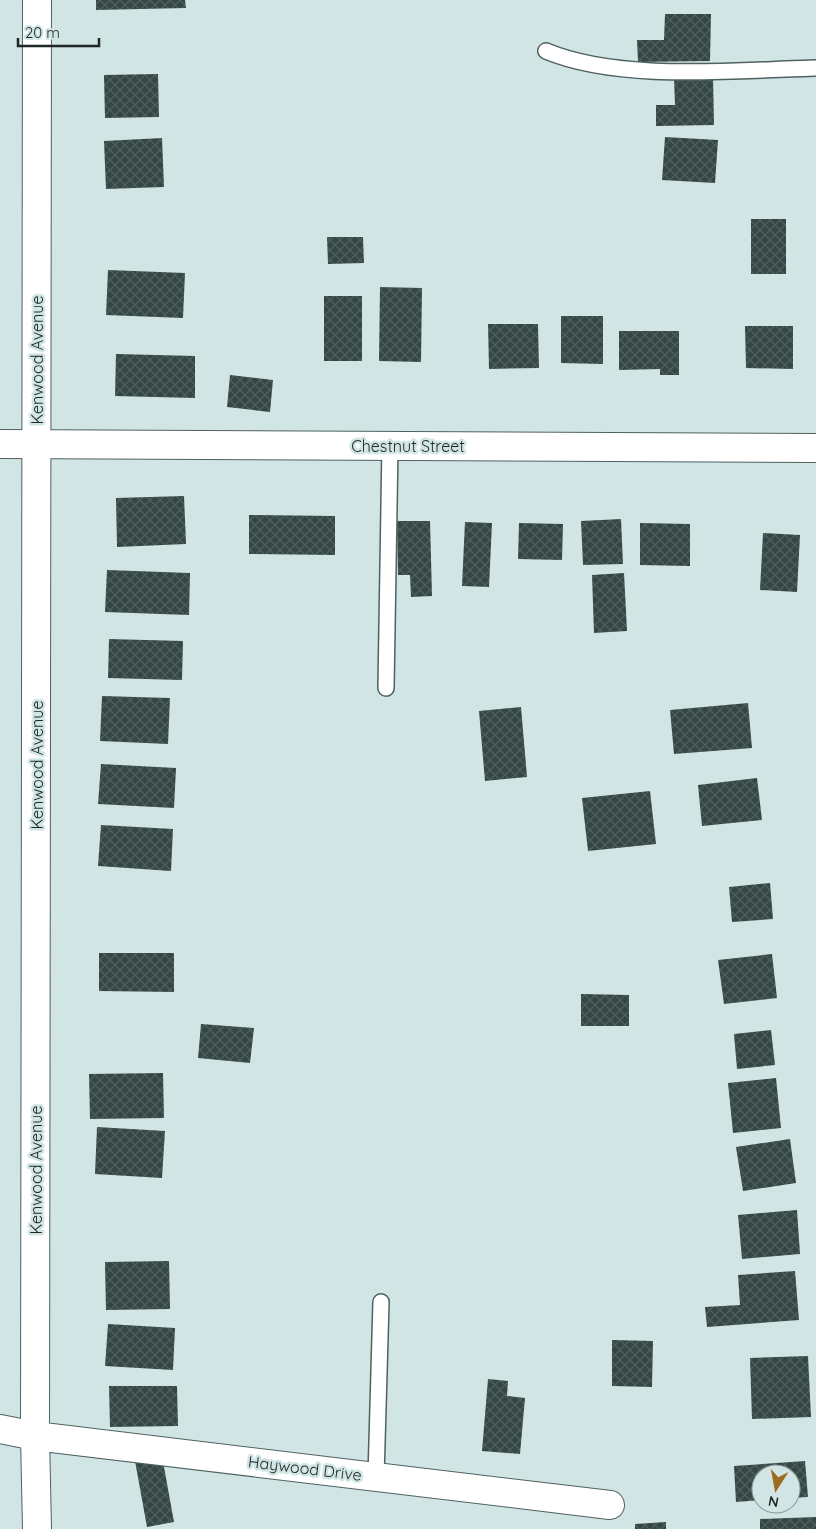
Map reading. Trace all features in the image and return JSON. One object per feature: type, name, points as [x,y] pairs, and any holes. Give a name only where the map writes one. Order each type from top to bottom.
[{"type":"street","name":"Kenwood Avenue","points":[[36,0],[35,1436],[37,1529]]},
{"type":"street","name":"Chestnut Street","points":[[0,444],[816,448]]},
{"type":"street","name":"Haywood Drive","points":[[0,1429],[35,1436],[610,1505]]},
{"type":"lane","points":[[546,51],[578,62],[632,69],[677,71],[816,68]]},
{"type":"lane","points":[[386,688],[390,445]]},
{"type":"lane","points":[[376,1477],[381,1302]]},
{"type":"building","points":[[96,0],[185,0],[186,8],[96,10]]},
{"type":"building","points":[[665,14],[711,14],[710,61],[638,62],[637,40],[664,40]]},
{"type":"building","points":[[158,74],[159,117],[105,118],[104,75]]},
{"type":"building","points":[[713,77],[714,125],[656,126],[656,105],[675,105],[674,78]]},
{"type":"building","points":[[665,137],[718,140],[715,183],[662,180]]},
{"type":"building","points":[[162,138],[164,187],[106,189],[104,141]]},
{"type":"building","points":[[751,219],[786,219],[786,274],[751,274]]},
{"type":"building","points":[[327,237],[363,237],[364,263],[328,264]]},
{"type":"building","points":[[108,270],[185,273],[183,318],[106,315]]},
{"type":"building","points":[[380,287],[422,288],[421,362],[379,361]]},
{"type":"building","points":[[324,296],[362,296],[362,361],[324,361]]},
{"type":"building","points":[[561,316],[603,316],[603,364],[561,363]]},
{"type":"building","points":[[488,324],[538,324],[539,368],[489,369]]},
{"type":"building","points":[[745,326],[793,326],[793,369],[746,368]]},
{"type":"building","points":[[619,331],[679,331],[679,375],[660,375],[660,369],[619,370]]},
{"type":"building","points":[[116,354],[195,356],[195,398],[115,396]]},
{"type":"building","points":[[230,375],[273,380],[270,412],[227,407]]},
{"type":"building","points":[[184,496],[186,544],[117,547],[116,498]]},
{"type":"building","points":[[249,515],[335,516],[335,555],[249,554]]},
{"type":"building","points":[[621,519],[623,564],[583,565],[581,521]]},
{"type":"building","points":[[397,521],[430,521],[432,596],[411,597],[410,575],[398,575]]},
{"type":"building","points":[[465,522],[492,523],[489,587],[462,586]]},
{"type":"building","points":[[519,523],[563,524],[562,560],[518,559]]},
{"type":"building","points":[[640,523],[690,524],[690,566],[640,565]]},
{"type":"building","points":[[763,533],[800,535],[797,592],[760,590]]},
{"type":"building","points":[[107,570],[190,573],[189,615],[105,612]]},
{"type":"building","points":[[624,573],[627,631],[594,633],[592,575]]},
{"type":"building","points":[[109,639],[183,641],[182,680],[108,678]]},
{"type":"building","points":[[102,696],[170,698],[168,744],[100,741]]},
{"type":"building","points":[[748,703],[752,748],[674,754],[670,710]]},
{"type":"building","points":[[521,707],[527,777],[485,781],[479,711]]},
{"type":"building","points":[[101,764],[176,768],[174,808],[98,804]]},
{"type":"building","points":[[757,778],[762,820],[702,826],[698,785]]},
{"type":"building","points":[[650,791],[656,844],[588,851],[582,798]]},
{"type":"building","points":[[101,825],[173,829],[171,871],[98,866]]},
{"type":"building","points":[[770,883],[773,919],[732,922],[729,887]]},
{"type":"building","points":[[99,953],[174,953],[174,992],[99,991]]},
{"type":"building","points":[[772,954],[777,998],[724,1004],[718,960]]},
{"type":"building","points":[[581,994],[629,995],[629,1026],[581,1026]]},
{"type":"building","points":[[201,1024],[254,1028],[250,1063],[198,1058]]},
{"type":"building","points":[[771,1030],[775,1065],[737,1069],[734,1034]]},
{"type":"building","points":[[163,1073],[164,1118],[90,1119],[89,1074]]},
{"type":"building","points":[[776,1078],[781,1128],[733,1133],[728,1083]]},
{"type":"building","points":[[97,1127],[165,1131],[162,1178],[95,1174]]},
{"type":"building","points":[[790,1139],[796,1183],[743,1191],[736,1147]]},
{"type":"building","points":[[797,1210],[800,1254],[742,1259],[738,1215]]},
{"type":"building","points":[[169,1261],[170,1309],[106,1310],[105,1262]]},
{"type":"building","points":[[795,1271],[799,1320],[707,1327],[705,1307],[740,1305],[738,1275]]},
{"type":"building","points":[[108,1324],[175,1328],[173,1370],[105,1366]]},
{"type":"building","points":[[612,1340],[653,1341],[652,1387],[612,1386]]},
{"type":"building","points":[[808,1356],[811,1417],[752,1419],[750,1358]]},
{"type":"building","points":[[488,1379],[508,1381],[507,1396],[525,1398],[520,1454],[482,1451]]},
{"type":"building","points":[[109,1386],[177,1386],[178,1426],[110,1427]]},
{"type":"building","points":[[162,1456],[174,1522],[147,1527],[135,1461]]},
{"type":"building","points":[[805,1461],[808,1497],[801,1497],[801,1464],[762,1464]]},
{"type":"building","points":[[751,1465],[751,1501],[736,1502],[734,1466]]},
{"type":"building","points":[[816,1517],[816,1529],[760,1529],[760,1519]]},
{"type":"building","points":[[666,1522],[666,1529],[635,1529],[635,1524]]}]
